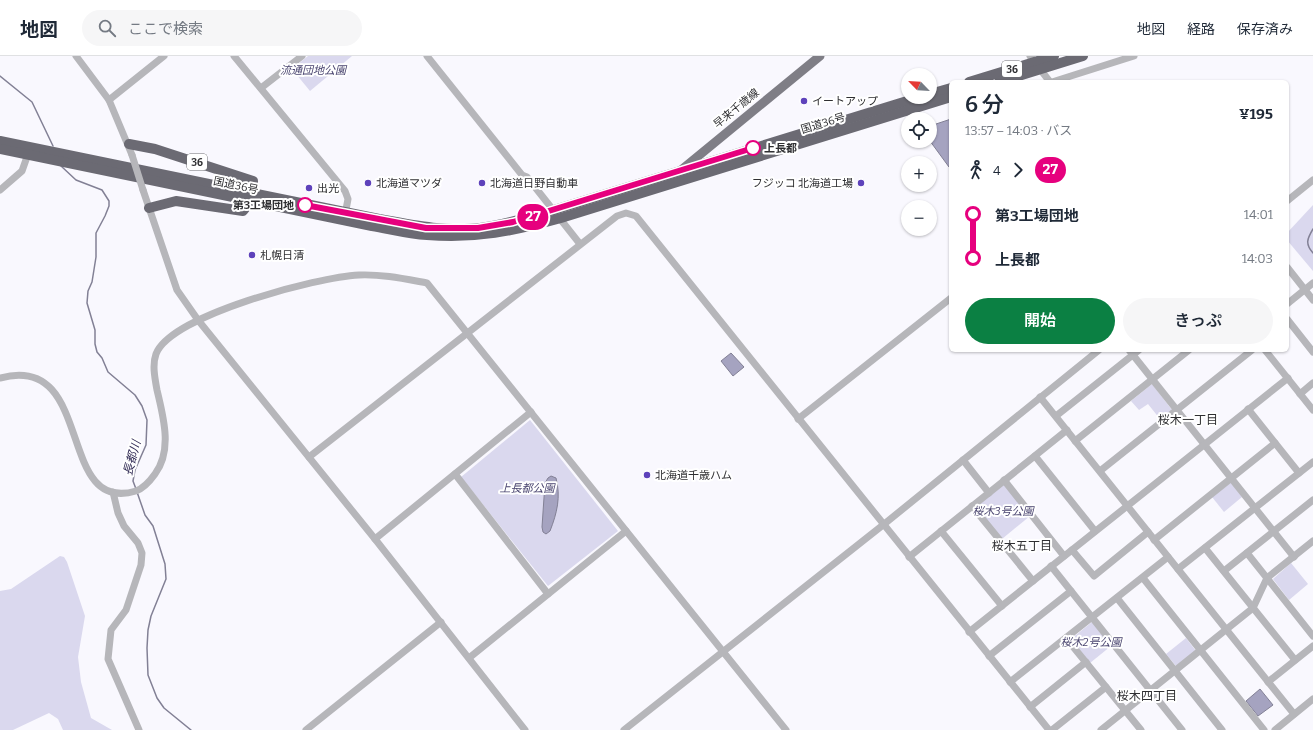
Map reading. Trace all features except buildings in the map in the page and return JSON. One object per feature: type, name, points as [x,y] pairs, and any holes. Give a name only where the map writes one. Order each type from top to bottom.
[{"type":"highway","name":"36","points":[[976,80],[1054,56]]},
{"type":"highway","name":"36","points":[[1003,80],[1035,62],[1083,56]]},
{"type":"highway","points":[[937,92],[949,89]]},
{"type":"highway","name":"国道36号","points":[[558,214],[672,182],[949,98]]},
{"type":"highway","name":"国道36号","points":[[0,149],[252,197],[345,216],[426,235],[475,236],[516,230],[680,171],[901,103]]},
{"type":"highway","name":"国道36号","points":[[0,141],[252,197]]},
{"type":"highway","name":"36","points":[[129,144],[155,149],[253,181],[252,197]]},
{"type":"highway","points":[[149,208],[176,201],[243,211],[252,197]]},
{"type":"main road","name":"早来千歳線","points":[[672,182],[680,171],[820,56]]},
{"type":"street","points":[[76,56],[108,100],[129,144],[177,290],[198,320],[375,539],[525,730]]},
{"type":"street","points":[[108,100],[164,56]]},
{"type":"street","points":[[234,56],[345,191],[348,199],[345,216]]},
{"type":"street","points":[[261,88],[302,56]]},
{"type":"street","points":[[427,56],[522,175],[527,177]]},
{"type":"street","points":[[433,56],[526,172],[527,177],[558,214],[580,244]]},
{"type":"street","points":[[1057,80],[1134,56]]},
{"type":"street","points":[[1035,62],[1049,80]]},
{"type":"street","points":[[0,190],[22,172],[28,154]]},
{"type":"street","points":[[1289,199],[1313,180]]},
{"type":"street","points":[[308,457],[617,216],[626,213],[636,216],[1049,730]]},
{"type":"street","points":[[1289,270],[1313,300]]},
{"type":"street","points":[[0,378],[13,374],[33,376],[46,383],[54,390],[68,415],[84,464],[91,476],[100,486],[113,492],[129,493],[139,490],[150,481],[158,470],[165,453],[164,425],[155,378],[155,355],[161,344],[168,338],[198,320],[264,295],[318,281],[360,275],[391,277],[427,283],[786,730]]},
{"type":"street","points":[[1289,302],[1313,283]]},
{"type":"street","points":[[798,419],[949,300]]},
{"type":"street","points":[[1289,322],[1313,352]]},
{"type":"street","points":[[624,730],[883,525],[1096,352]]},
{"type":"street","points":[[1056,416],[1131,352],[1294,557]]},
{"type":"street","points":[[1075,441],[1186,352]]},
{"type":"street","points":[[1100,471],[1249,352]]},
{"type":"street","points":[[1267,352],[1313,410]]},
{"type":"street","points":[[969,632],[1288,378]]},
{"type":"street","points":[[1300,394],[1313,383]]},
{"type":"street","points":[[1040,397],[1294,714]]},
{"type":"street","points":[[1248,409],[1299,473]]},
{"type":"street","points":[[375,539],[531,412]]},
{"type":"street","points":[[909,557],[1067,430]]},
{"type":"street","points":[[1154,540],[1275,443]]},
{"type":"street","points":[[1035,456],[1095,531]]},
{"type":"street","points":[[963,460],[989,493]]},
{"type":"street","points":[[1178,569],[1313,462]]},
{"type":"street","points":[[455,474],[548,594]]},
{"type":"street","points":[[1004,480],[1064,556]]},
{"type":"street","points":[[113,492],[118,513],[124,526],[138,543],[142,552],[141,565],[126,610],[111,630],[108,659],[139,730]]},
{"type":"street","points":[[1224,571],[1313,500]]},
{"type":"street","points":[[972,506],[1033,581]]},
{"type":"street","points":[[469,658],[626,531]]},
{"type":"street","points":[[941,531],[1002,606]]},
{"type":"street","points":[[1072,550],[1094,576],[1148,532]]},
{"type":"street","points":[[1101,730],[1202,651],[1253,608],[1267,578],[1313,541]]},
{"type":"street","points":[[1205,548],[1295,660]]},
{"type":"street","points":[[1247,553],[1313,636]]},
{"type":"street","points":[[1010,682],[1168,557]]},
{"type":"street","points":[[1051,566],[1182,730]]},
{"type":"street","points":[[1143,578],[1264,730]]},
{"type":"street","points":[[989,656],[1071,591]]},
{"type":"street","points":[[1117,598],[1222,730]]},
{"type":"street","points":[[306,730],[441,622]]},
{"type":"street","points":[[1066,638],[1141,730]]},
{"type":"street","points":[[1268,682],[1313,646]]},
{"type":"street","points":[[1030,707],[1086,662]]},
{"type":"street","points":[[1052,730],[1106,687]]},
{"type":"street","points":[[1274,730],[1313,699]]},
{"type":"green space","name":"流通団地公園","points":[[308,56],[352,56],[310,91],[292,69]]},
{"type":"green space","points":[[1313,205],[1313,271],[1289,242],[1289,231]]},
{"type":"green space","points":[[1152,384],[1172,410],[1160,419],[1148,404],[1139,410],[1131,401]]},
{"type":"green space","name":"上長都公園","points":[[530,420],[618,531],[548,586],[461,477]]},
{"type":"green space","points":[[1231,482],[1242,497],[1224,512],[1212,497]]},
{"type":"green space","name":"桜木3号公園","points":[[1003,483],[1030,516],[1002,539],[975,506]]},
{"type":"green space","points":[[60,556],[64,557],[67,562],[85,616],[78,657],[81,682],[91,718],[112,730],[63,730],[58,719],[49,713],[13,730],[0,730],[0,591],[11,589]]},
{"type":"green space","points":[[1291,563],[1308,584],[1289,600],[1273,579]]},
{"type":"green space","name":"桜木2号公園","points":[[1092,622],[1111,646],[1090,663],[1071,639]]},
{"type":"green space","points":[[1186,638],[1196,651],[1176,666],[1166,654]]},
{"type":"shaded area","points":[[949,120],[949,167],[935,148],[937,148],[937,124]]},
{"type":"shaded area","points":[[731,353],[744,367],[733,376],[721,361]]},
{"type":"shaded area","points":[[551,476],[556,478],[558,498],[550,531],[546,534],[543,532],[542,527],[545,483]]},
{"type":"shaded area","points":[[1260,689],[1273,705],[1258,716],[1246,701]]},
{"type":"waterway","name":"長都川","points":[[0,76],[32,102],[53,146]]},
{"type":"waterway","name":"長都川","points":[[61,166],[76,180],[102,190],[109,201],[109,206],[105,216],[96,233],[96,257],[92,282],[88,291],[87,303],[95,330],[95,344],[97,352],[102,358],[108,372],[135,395],[142,406],[147,420],[146,445],[135,470],[133,481],[136,489]]},
{"type":"waterway","points":[[1313,229],[1308,241],[1309,247],[1313,253]]},
{"type":"waterway","name":"長都川","points":[[137,492],[145,515],[153,526],[165,564],[166,579],[151,616],[148,630],[148,675],[157,698],[164,708],[191,730]]},
{"type":"bus line","name":"27","points":[[305,205],[426,228],[478,228],[513,222],[753,148]]},
{"type":"place","name":"イートアップ","points":[[804,101]]},
{"type":"place","name":"上長都","points":[[753,148]]},
{"type":"place","name":"北海道マツダ","points":[[368,183]]},
{"type":"place","name":"北海道日野自動車","points":[[482,183]]},
{"type":"place","name":"フジッコ 北海道工場","points":[[861,183]]},
{"type":"place","name":"出光","points":[[309,188]]},
{"type":"place","name":"第3工場団地","points":[[305,205]]},
{"type":"place","name":"札幌日清","points":[[252,255]]},
{"type":"place","name":"北海道千歳ハム","points":[[647,475]]},
{"type":"district","name":"桜木一丁目","points":[[1188,420]]},
{"type":"district","name":"桜木五丁目","points":[[1022,546]]},
{"type":"district","name":"桜木四丁目","points":[[1147,696]]}]
